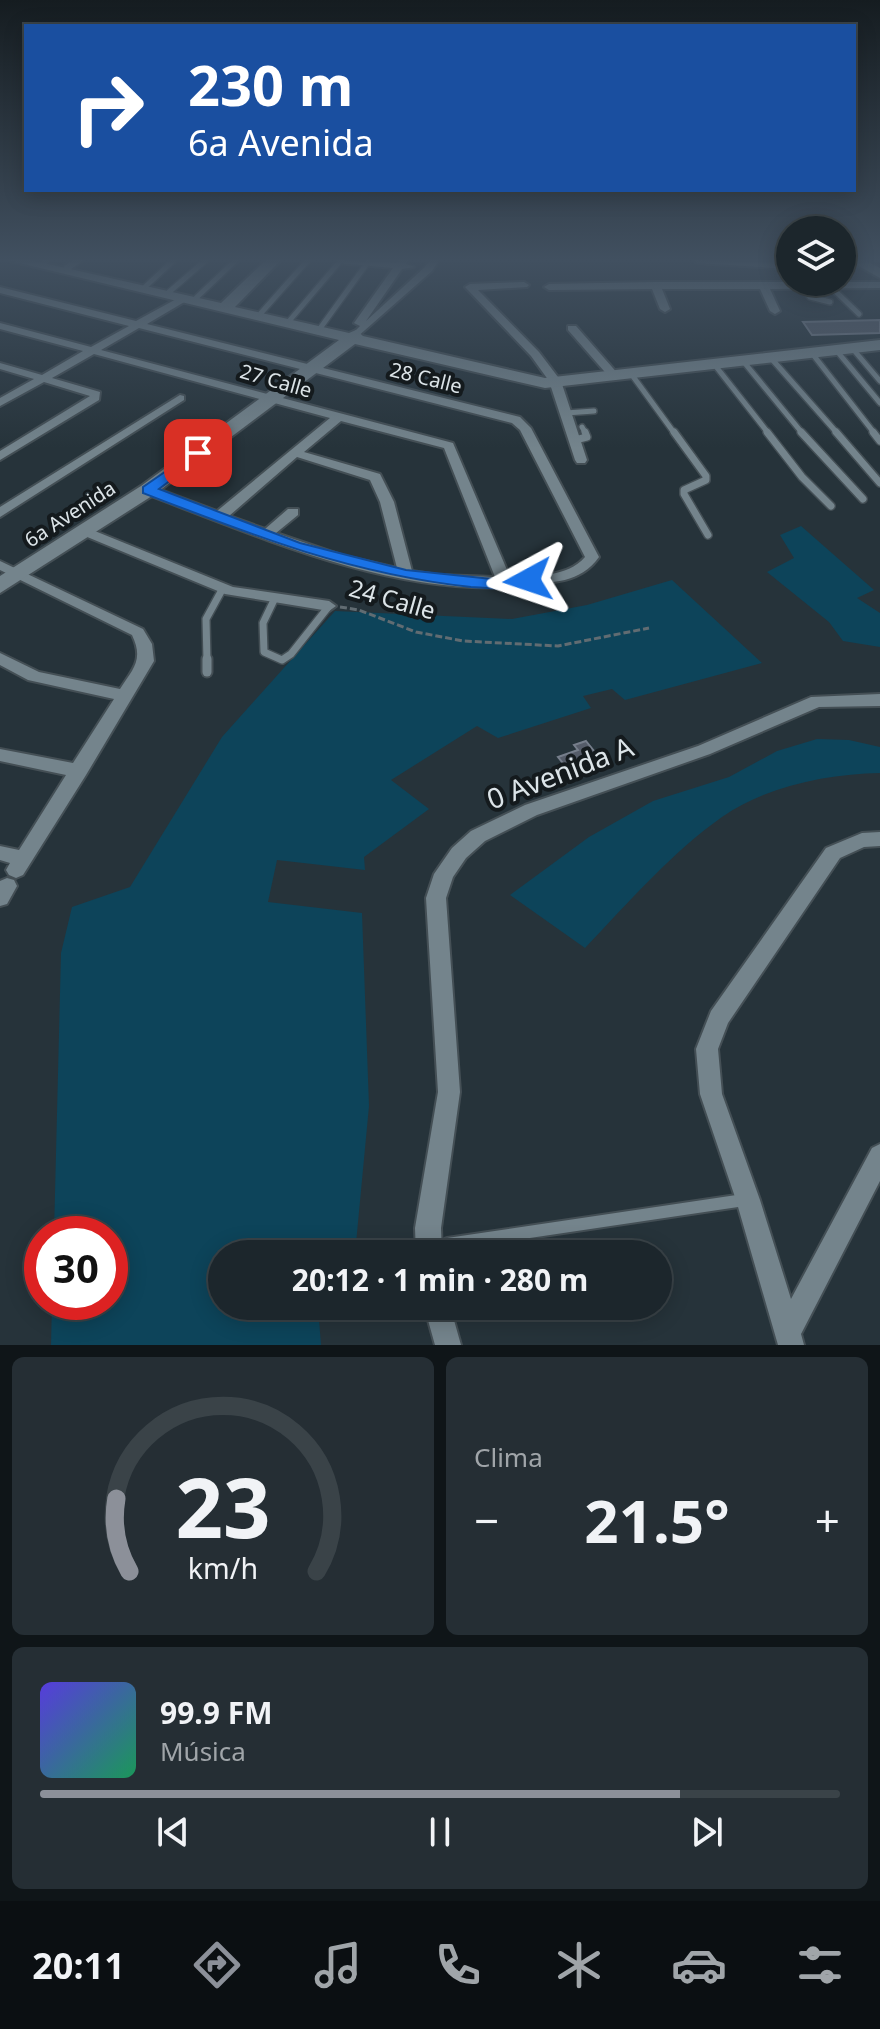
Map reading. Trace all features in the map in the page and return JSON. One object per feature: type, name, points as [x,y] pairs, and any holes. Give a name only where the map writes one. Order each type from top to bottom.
[{"type":"street","name":"28 Calle","points":[[135,323],[516,420],[525,428],[592,557],[586,568],[573,574],[505,583]]},
{"type":"street","points":[[295,323],[514,377],[555,381],[624,376],[880,345]]},
{"type":"street","points":[[302,323],[352,336]]},
{"type":"street","points":[[352,336],[361,323]]},
{"type":"street","points":[[352,336],[367,323]]},
{"type":"street","points":[[505,323],[535,354],[555,381],[581,460]]},
{"type":"street","points":[[0,403],[140,324]]},
{"type":"street","name":"27 Calle","points":[[0,326],[449,446],[505,583]]},
{"type":"street","points":[[572,328],[624,376]]},
{"type":"street","name":"6a Avenida","points":[[0,586],[148,490],[352,336]]},
{"type":"street","points":[[0,366],[96,394],[95,398],[0,456]]},
{"type":"street","points":[[0,513],[205,380]]},
{"type":"street","points":[[220,516],[338,417]]},
{"type":"street","points":[[296,453],[375,477],[387,502],[406,575]]},
{"type":"street","points":[[148,490],[294,546],[406,575],[505,583]]},
{"type":"street","points":[[266,535],[293,512]]},
{"type":"street","name":"24 Calle","points":[[85,531],[223,588],[274,600],[329,606]]},
{"type":"street","points":[[0,565],[138,632],[144,644],[146,661],[12,878]]},
{"type":"street","points":[[0,658],[34,676],[125,696]]},
{"type":"street","name":"0 Avenida A","points":[[428,1240],[449,1092],[436,898],[444,874],[459,853],[478,836],[531,810],[704,750],[817,701],[845,698],[880,700]]},
{"type":"street","points":[[0,755],[80,771]]},
{"type":"street","points":[[789,1339],[748,1200],[711,1094],[707,1049],[719,1018],[833,853],[871,840]]},
{"type":"street","points":[[0,853],[12,878]]},
{"type":"street","points":[[789,1339],[880,1156]]},
{"type":"street","points":[[441,1320],[448,1345]]},
{"type":"lane","points":[[321,327],[324,323]]},
{"type":"lane","points":[[844,349],[880,381]]},
{"type":"lane","points":[[844,349],[880,403]]},
{"type":"lane","points":[[811,352],[880,441]]},
{"type":"lane","points":[[770,357],[880,483]]},
{"type":"lane","points":[[743,361],[826,463],[863,499]]},
{"type":"lane","points":[[714,364],[802,477],[831,506]]},
{"type":"lane","points":[[624,376],[706,476],[706,480],[684,490],[684,494],[708,535]]},
{"type":"lane","points":[[566,413],[594,411]]},
{"type":"lane","points":[[575,440],[587,437],[582,427]]},
{"type":"lane","points":[[207,672],[204,622],[210,603],[223,588]]},
{"type":"lane","points":[[274,600],[263,623],[264,652],[282,660],[291,654],[329,606]]},
{"type":"lane","points":[[475,1240],[748,1200]]},
{"type":"path","name":"24 Calle","points":[[329,606],[359,610],[416,632],[463,641],[558,646],[649,628]]},
{"type":"shaded area","points":[[801,526],[874,590],[857,598],[880,613],[880,647],[843,641],[829,622],[767,572],[794,558],[780,535]]},
{"type":"shaded area","points":[[672,580],[762,663],[625,700],[612,689],[583,696],[591,708],[498,738],[477,726],[391,780],[429,809],[364,857],[365,870],[277,860],[268,902],[362,913],[369,1106],[356,1240],[208,1240],[208,1320],[319,1320],[321,1345],[51,1345],[52,1320],[128,1320],[128,1216],[54,1216],[61,953],[72,907],[130,887],[222,737],[335,611],[512,619],[587,605]]},
{"type":"shaded area","points":[[817,739],[849,740],[880,747],[880,773],[819,779],[778,790],[740,806],[703,831],[668,862],[585,948],[510,895],[589,837],[653,801],[729,777],[777,751]]},
{"type":"building","points":[[804,323],[880,323],[880,333],[812,335]]},
{"type":"building","points":[[586,741],[598,756],[566,767],[558,757],[578,750],[574,745]]},
{"type":"route","points":[[198,453],[148,490],[294,546],[406,575],[492,584],[528,580]]}]
